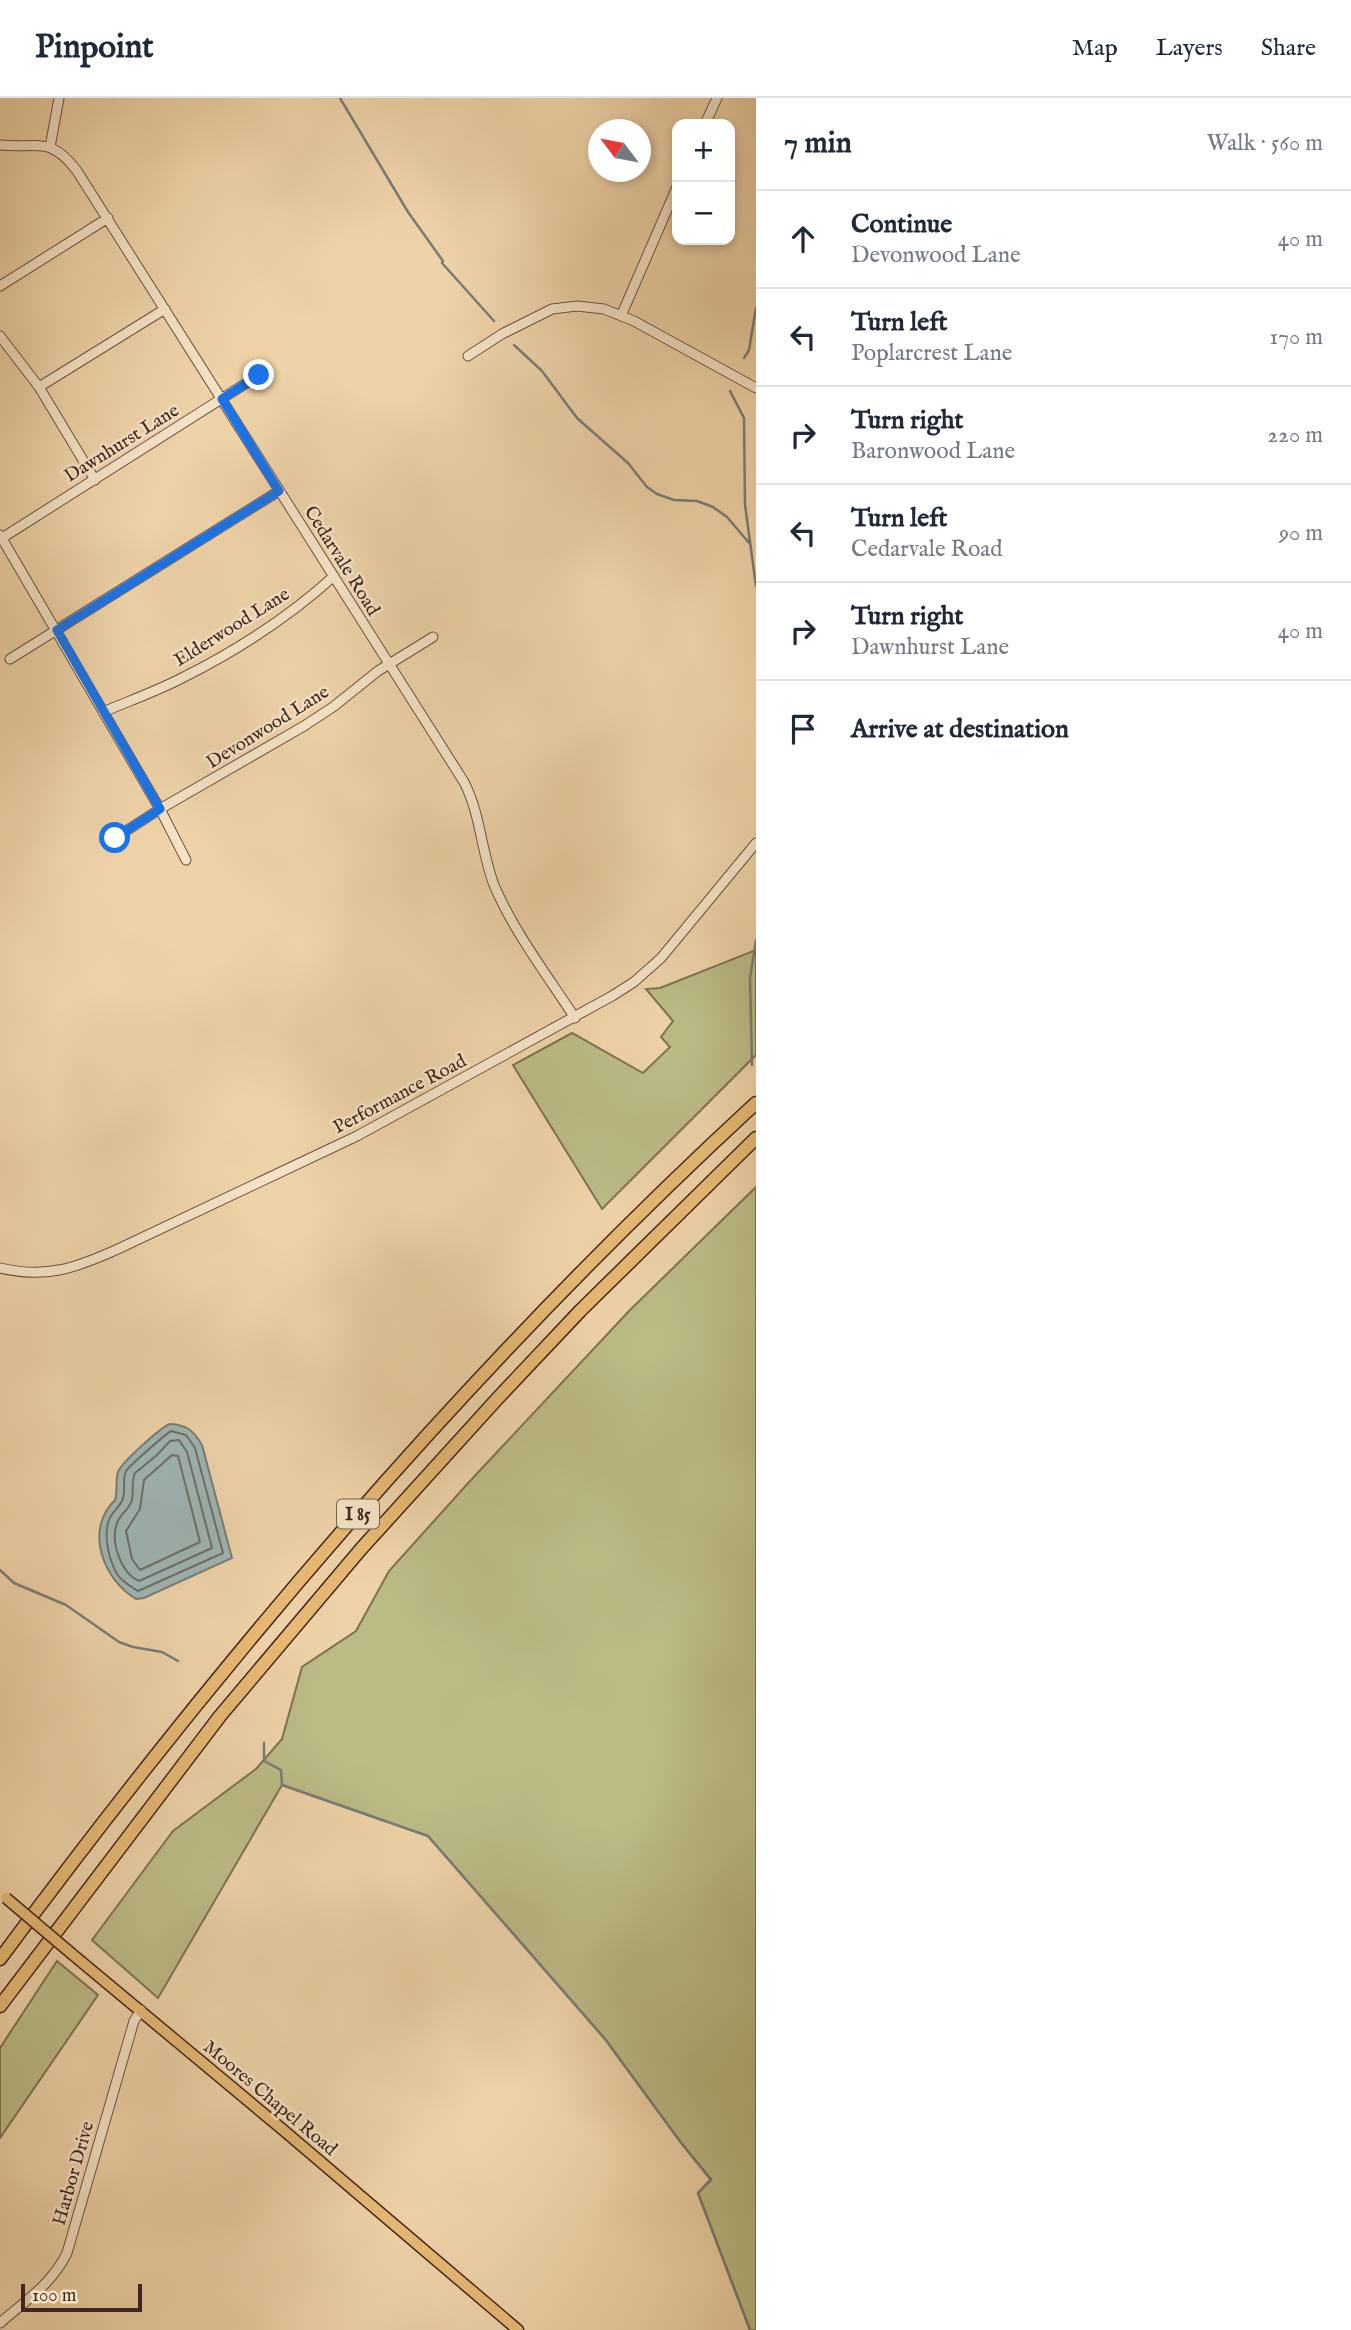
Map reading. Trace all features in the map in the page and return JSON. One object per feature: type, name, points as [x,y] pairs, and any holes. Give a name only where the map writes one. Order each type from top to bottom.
[{"type":"highway","name":"I 85","points":[[0,1959],[179,1727],[366,1504],[565,1290],[756,1103]]},
{"type":"highway","name":"I 85","points":[[0,2006],[220,1716],[361,1549],[571,1321],[756,1138]]},
{"type":"main road","name":"Moores Chapel Road","points":[[3,1896],[517,2330]]},
{"type":"street","points":[[0,145],[50,147],[59,98]]},
{"type":"street","points":[[707,119],[717,98]]},
{"type":"street","name":"Cedarvale Road","points":[[50,147],[69,160],[108,218],[464,782],[479,822],[489,870],[498,893],[575,1018]]},
{"type":"street","points":[[621,316],[672,199]]},
{"type":"street","points":[[0,286],[108,218]]},
{"type":"street","points":[[468,356],[502,334],[552,309],[577,306],[604,309],[634,321],[756,388]]},
{"type":"street","points":[[39,387],[164,309]]},
{"type":"street","points":[[0,336],[39,387],[95,480]]},
{"type":"street","name":"Dawnhurst Lane","points":[[1,537],[259,375]]},
{"type":"street","points":[[10,659],[279,491]]},
{"type":"street","points":[[1,537],[160,809],[186,860]]},
{"type":"street","name":"Elderwood Lane","points":[[103,712],[158,690],[214,661],[275,622],[334,576]]},
{"type":"street","name":"Devonwood Lane","points":[[115,838],[304,726],[388,665],[433,637]]},
{"type":"street","name":"Performance Road","points":[[0,1268],[48,1273],[93,1260],[357,1136],[575,1018],[634,982],[661,958],[756,843]]},
{"type":"street","name":"Harbor Drive","points":[[0,2323],[45,2285],[61,2266],[67,2253],[134,2021],[141,2010]]},
{"type":"green space","points":[[756,950],[756,1055],[602,1209],[513,1065],[572,1033],[643,1073],[670,1047],[661,1037],[673,1021],[646,989],[660,988]]},
{"type":"green space","points":[[756,1187],[756,2330],[750,2330],[698,2193],[711,2179],[605,2039],[428,1836],[282,1785],[158,1998],[92,1940],[173,1831],[256,1769],[282,1739],[302,1667],[356,1631],[389,1571],[470,1481],[629,1311]]},
{"type":"green space","points":[[57,1961],[98,1995],[0,2138],[0,2048]]},
{"type":"water","points":[[170,1424],[189,1429],[202,1445],[232,1558],[144,1598],[136,1599],[114,1579],[107,1567],[99,1539],[101,1525],[115,1500],[117,1475],[121,1467]]},
{"type":"waterway","points":[[340,98],[408,212],[442,263],[494,321]]},
{"type":"waterway","points":[[744,358],[749,350],[756,308]]},
{"type":"waterway","points":[[514,345],[542,371],[577,418],[628,463],[647,487],[674,500],[697,501],[713,507],[727,517],[750,544]]},
{"type":"waterway","points":[[730,391],[744,418],[745,505],[756,586]]},
{"type":"waterway","points":[[752,1065],[750,978],[756,940]]},
{"type":"waterway","points":[[0,1570],[14,1583],[66,1605],[119,1642],[162,1652],[178,1661]]},
{"type":"waterway","points":[[264,1743],[264,1761],[281,1770],[282,1785],[428,1836],[605,2039],[711,2180],[698,2193],[750,2330]]},
{"type":"route","points":[[115,838],[160,809],[57,630],[279,491],[222,399],[259,375]]}]
